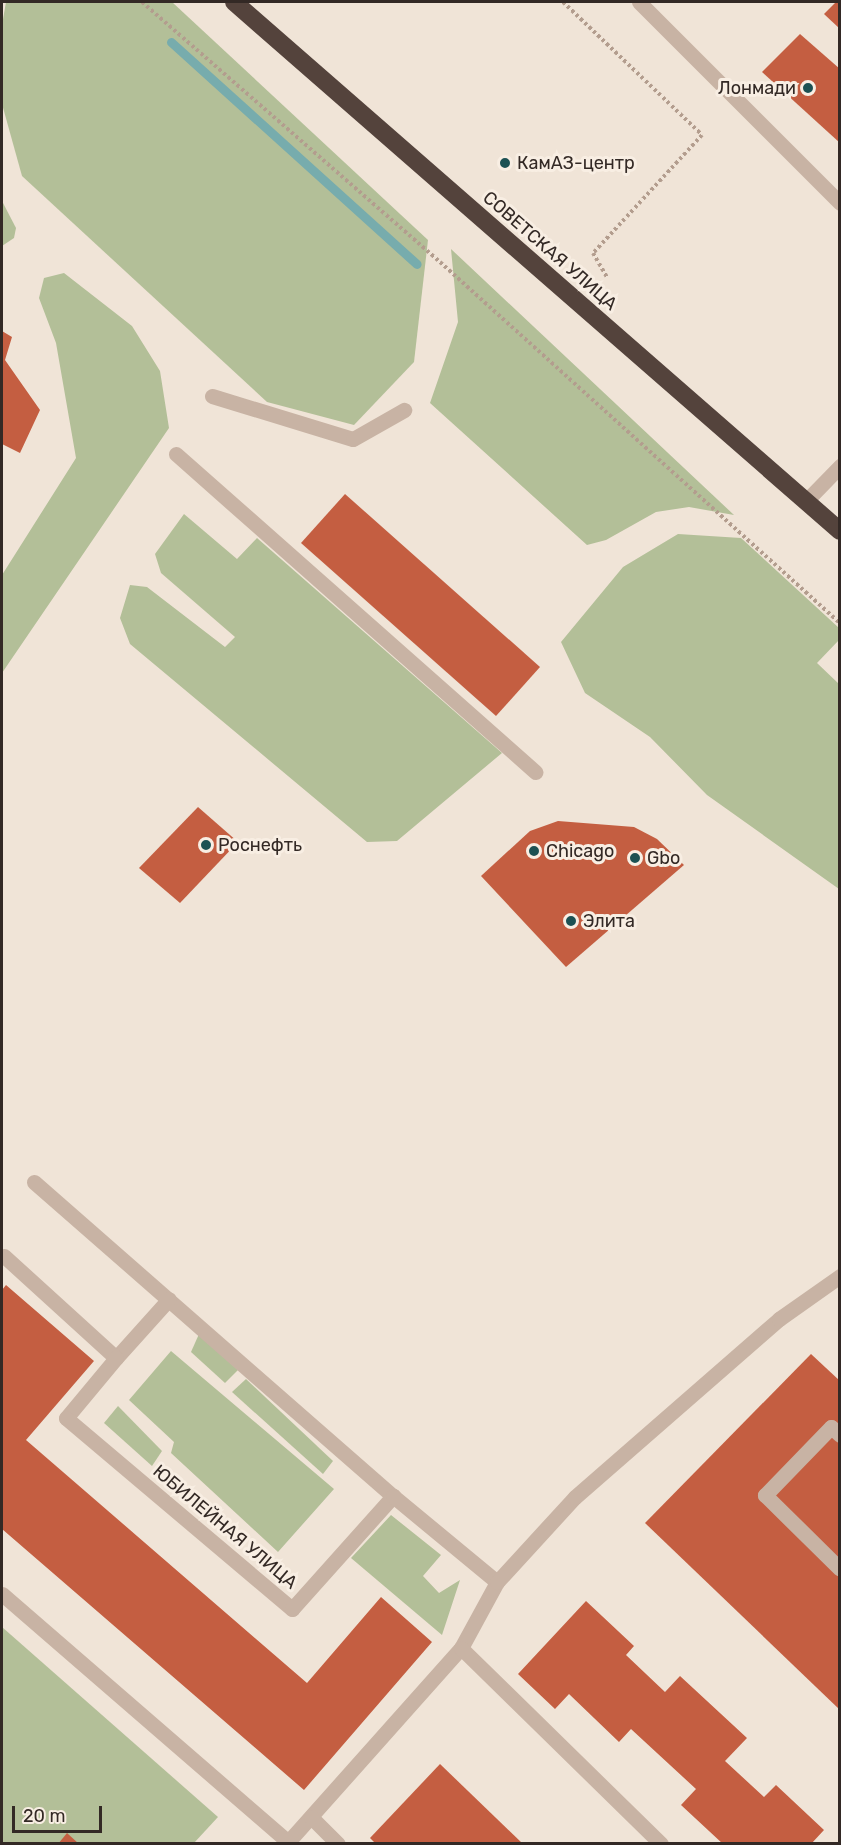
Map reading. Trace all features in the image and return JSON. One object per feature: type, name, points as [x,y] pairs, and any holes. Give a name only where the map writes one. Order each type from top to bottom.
[{"type":"highway","name":"СОВЕТСКАЯ УЛИЦА","points":[[234,2],[840,531]]},
{"type":"street","points":[[639,2],[840,203]]},
{"type":"street","points":[[212,396],[353,439],[404,410]]},
{"type":"street","points":[[176,454],[536,772]]},
{"type":"street","points":[[806,501],[840,466]]},
{"type":"street","points":[[34,1182],[393,1496],[497,1582]]},
{"type":"street","points":[[3,1257],[116,1358],[169,1299]]},
{"type":"street","points":[[2,1594],[288,1842],[461,1648],[497,1582],[575,1497],[779,1319],[840,1276]]},
{"type":"street","name":"ЮБИЛЕЙНАЯ УЛИЦА","points":[[116,1358],[66,1418],[292,1609],[393,1496]]},
{"type":"street","points":[[840,1435],[831,1427],[765,1495],[840,1569]]},
{"type":"street","points":[[461,1648],[661,1844]]},
{"type":"street","points":[[311,1817],[338,1844]]},
{"type":"path","points":[[142,2],[440,262],[840,623]]},
{"type":"path","points":[[563,2],[702,135],[593,253],[608,277]]},
{"type":"green space","points":[[6,2],[172,2],[428,240],[414,362],[354,425],[267,402],[22,176],[2,104],[2,25]]},
{"type":"green space","points":[[2,201],[16,228],[14,238],[2,246]]},
{"type":"green space","points":[[451,249],[734,515],[689,507],[656,512],[606,540],[587,545],[430,403],[458,322]]},
{"type":"green space","points":[[64,273],[132,326],[160,371],[169,428],[2,673],[2,575],[76,458],[56,343],[39,298],[44,278]]},
{"type":"green space","points":[[184,514],[237,559],[257,538],[502,753],[397,841],[367,842],[130,644],[120,618],[130,585],[147,587],[225,647],[235,637],[161,573],[155,554]]},
{"type":"green space","points":[[678,534],[741,538],[839,628],[839,640],[817,663],[839,684],[839,889],[707,795],[650,737],[585,693],[561,642],[623,567]]},
{"type":"green space","points":[[199,1334],[238,1370],[225,1383],[191,1352]]},
{"type":"green space","points":[[171,1351],[334,1489],[278,1552],[171,1453],[174,1442],[129,1400]]},
{"type":"green space","points":[[246,1379],[333,1461],[323,1474],[232,1392]]},
{"type":"green space","points":[[118,1406],[162,1451],[152,1466],[104,1423]]},
{"type":"green space","points":[[391,1515],[441,1555],[423,1576],[439,1593],[460,1580],[442,1635],[351,1558]]},
{"type":"green space","points":[[2,1627],[218,1817],[194,1843],[2,1843]]},
{"type":"building","points":[[836,2],[840,2],[840,29],[824,14]]},
{"type":"building","points":[[800,34],[840,69],[840,143],[762,72]]},
{"type":"building","points":[[2,331],[12,337],[5,360],[40,410],[20,453],[2,444]]},
{"type":"building","points":[[345,494],[540,667],[496,716],[301,543]]},
{"type":"building","points":[[198,807],[238,842],[180,903],[139,868]]},
{"type":"building","name":"Элита","points":[[558,821],[634,827],[657,839],[684,865],[566,967],[481,876],[530,831]]},
{"type":"building","points":[[6,1285],[94,1361],[26,1440],[307,1683],[381,1597],[432,1642],[304,1790],[2,1529],[2,1290]]},
{"type":"building","points":[[811,1354],[840,1381],[840,1710],[645,1523]]},
{"type":"building","points":[[586,1601],[634,1646],[626,1655],[665,1692],[680,1676],[747,1738],[725,1761],[764,1797],[776,1785],[824,1830],[811,1844],[723,1844],[681,1805],[696,1789],[631,1729],[619,1742],[569,1694],[555,1709],[518,1674]]},
{"type":"building","points":[[440,1764],[523,1844],[376,1844],[370,1838]]},
{"type":"building","points":[[67,1833],[79,1844],[58,1844]]},
{"type":"waterway","points":[[171,42],[417,264]]},
{"type":"place","name":"Лонмади","points":[[808,88]]},
{"type":"place","name":"КамАЗ-центр","points":[[505,163]]},
{"type":"place","name":"Роснефть","points":[[206,845]]},
{"type":"place","name":"Chicago","points":[[534,851]]},
{"type":"place","name":"Gbo","points":[[635,858]]},
{"type":"place","name":"Элита","points":[[571,921]]}]
